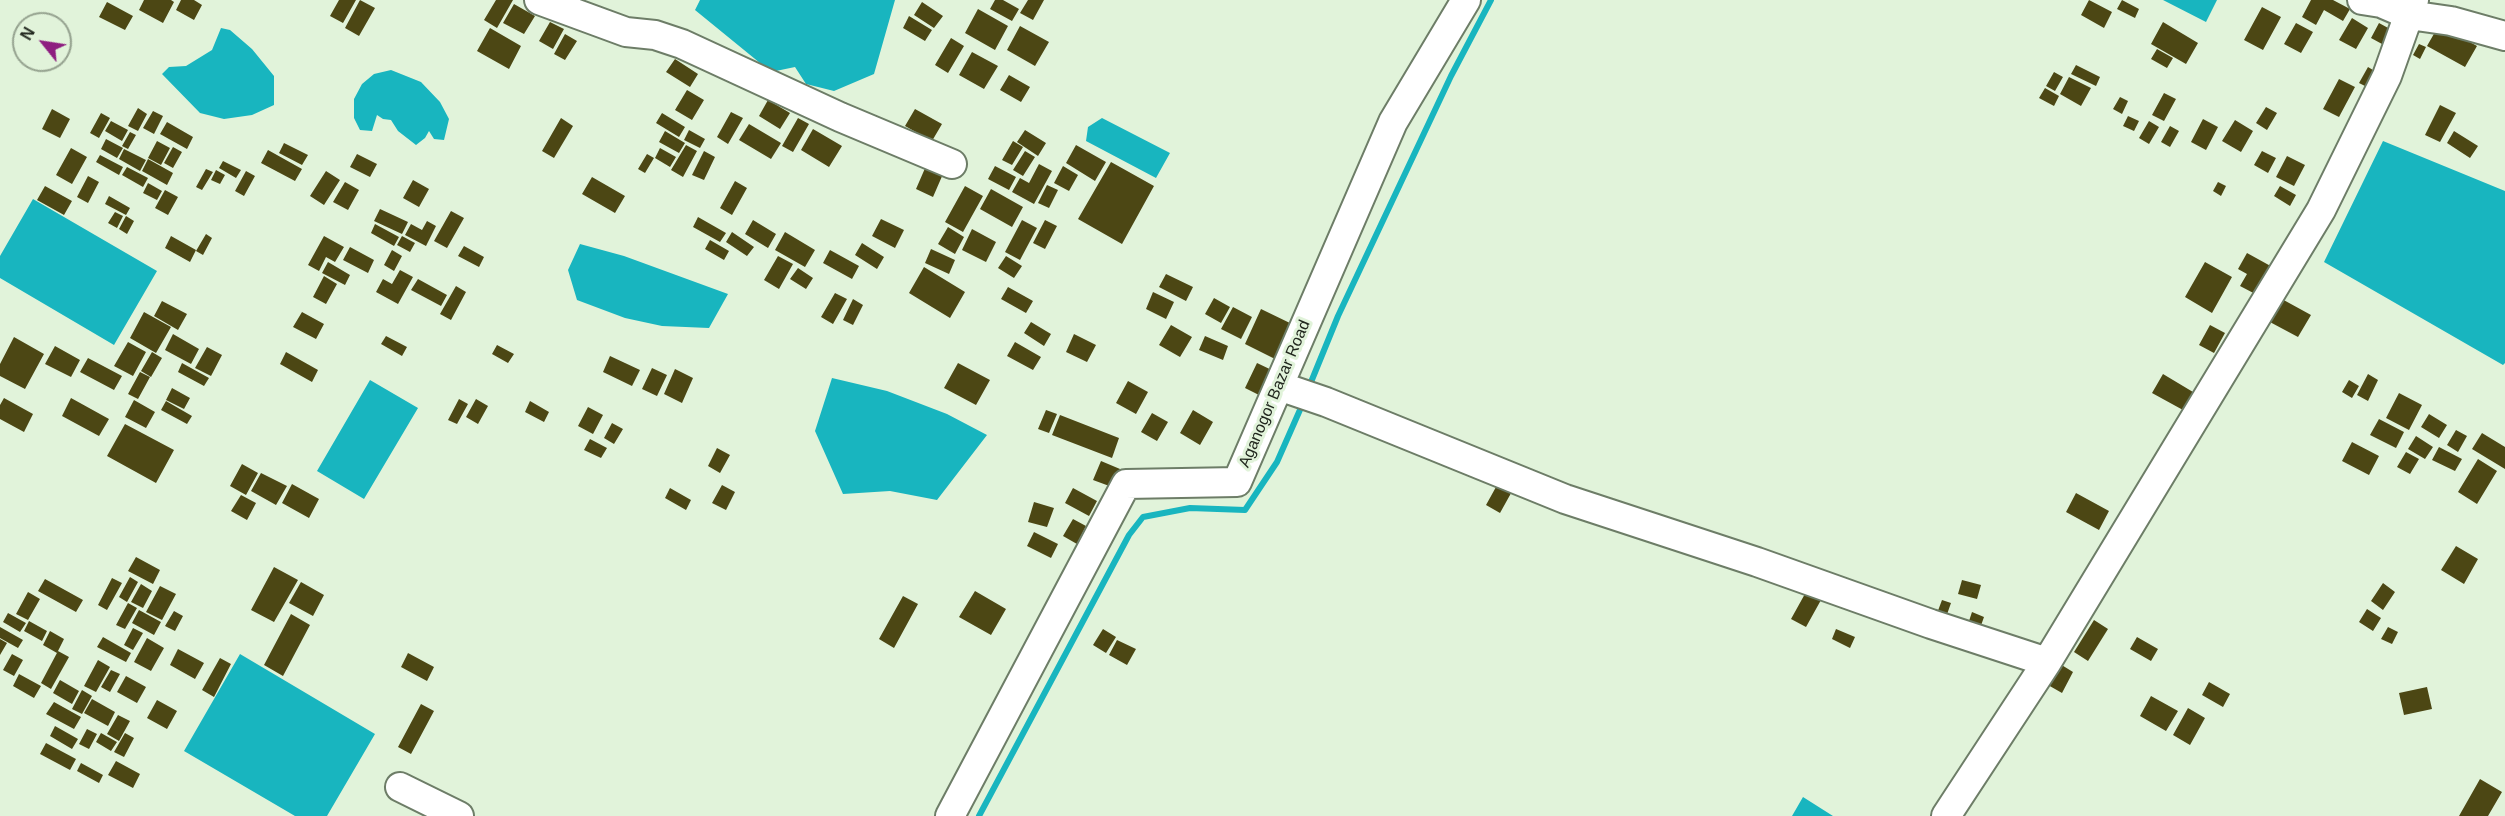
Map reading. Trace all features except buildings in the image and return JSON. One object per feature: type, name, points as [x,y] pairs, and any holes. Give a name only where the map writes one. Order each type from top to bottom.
[{"type":"street","points":[[539,0],[626,32],[655,35],[682,44],[840,117],[952,164]]},
{"type":"street","name":"Aganogor Bazar Road","points":[[950,816],[1126,484],[1237,482],[1286,388],[1393,122],[1466,0]]},
{"type":"street","points":[[2362,0],[2412,7],[2505,36]]},
{"type":"street","points":[[1946,816],[2047,662],[2321,210],[2387,76],[2412,7]]},
{"type":"street","points":[[1286,388],[1565,499],[1757,562],[1931,624],[2047,662]]},
{"type":"street","points":[[400,787],[459,816]]},
{"type":"water","points":[[700,0],[895,0],[874,74],[834,91],[806,84],[795,67],[771,72],[695,10]]},
{"type":"water","points":[[2163,0],[2217,0],[2206,22]]},
{"type":"water","points":[[221,28],[230,30],[252,49],[274,76],[274,105],[252,115],[224,119],[200,113],[162,74],[169,67],[186,66],[212,50]]},
{"type":"water","points":[[391,70],[421,82],[440,102],[449,119],[444,140],[434,139],[429,131],[425,138],[416,145],[398,131],[391,120],[377,115],[372,131],[360,130],[354,118],[354,99],[362,84],[374,74]]},
{"type":"water","points":[[1102,118],[1170,153],[1156,178],[1086,141],[1088,127]]},
{"type":"water","points":[[2383,141],[2505,191],[2505,363],[2503,365],[2324,262]]},
{"type":"water","points":[[33,199],[157,271],[114,345],[0,278],[0,256]]},
{"type":"water","points":[[580,244],[624,256],[728,294],[709,328],[662,326],[625,318],[577,300],[568,270]]},
{"type":"water","points":[[832,378],[887,391],[947,414],[987,435],[937,500],[890,491],[843,494],[815,431]]},
{"type":"water","points":[[370,380],[418,408],[364,499],[317,471]]},
{"type":"water","points":[[240,654],[375,734],[327,816],[295,816],[184,751]]},
{"type":"water","points":[[1803,797],[1833,816],[1792,816]]},
{"type":"waterway","points":[[1309,387],[1338,316],[1451,76],[1491,0]]},
{"type":"waterway","points":[[979,816],[1129,535],[1143,517],[1190,508],[1245,510],[1277,462],[1303,403]]}]
